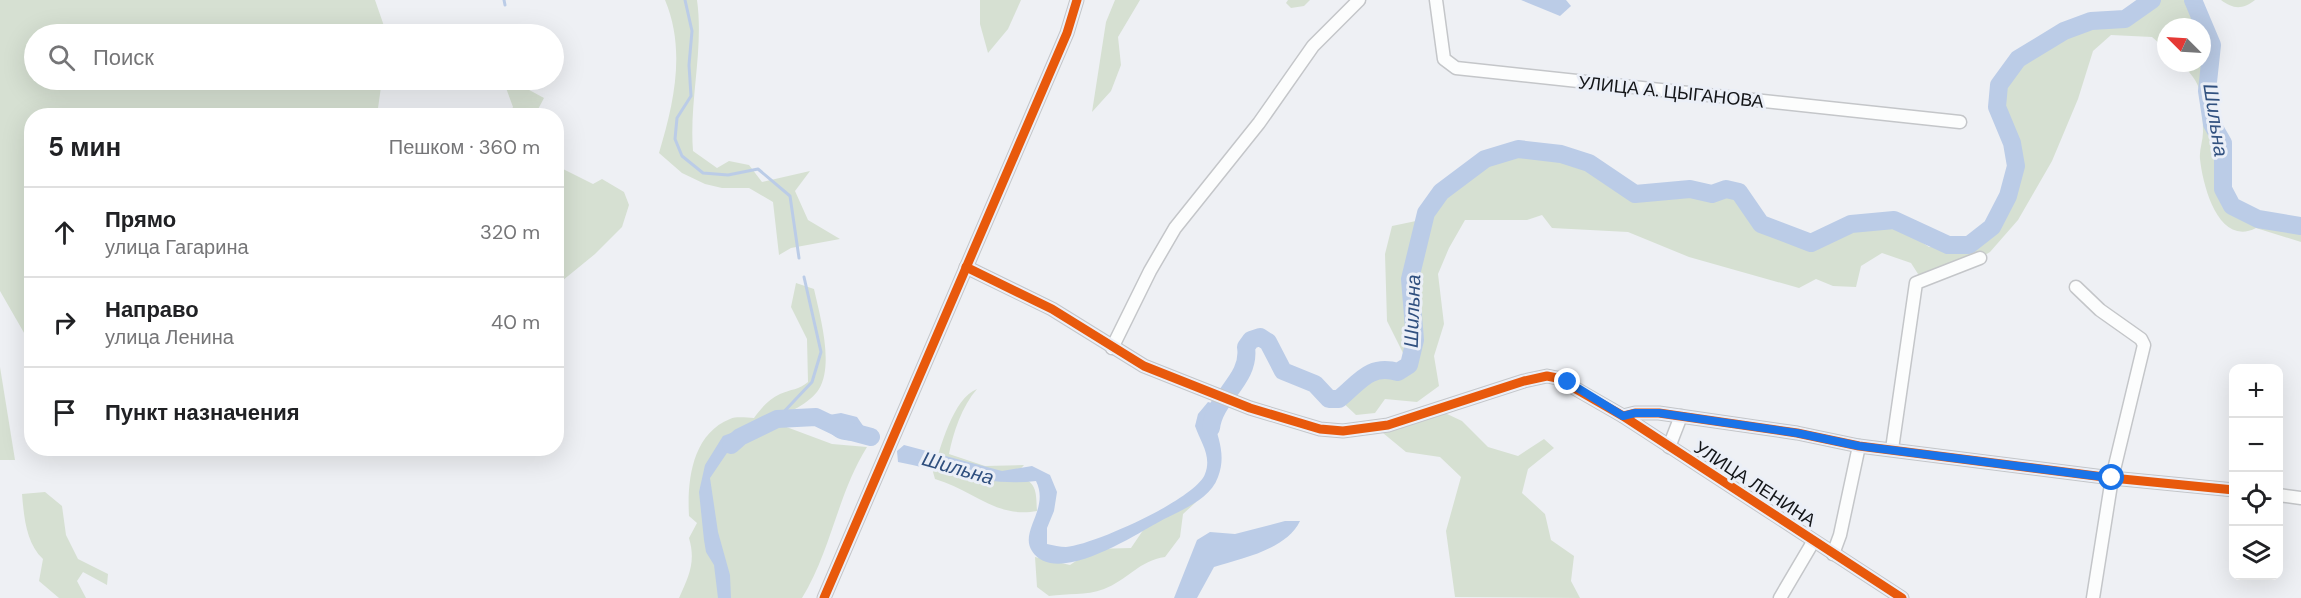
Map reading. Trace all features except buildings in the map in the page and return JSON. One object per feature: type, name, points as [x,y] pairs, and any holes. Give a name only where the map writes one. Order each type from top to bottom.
[{"type":"street","points":[[824,598],[1067,33],[1077,0]]},
{"type":"street","points":[[1112,348],[1175,228],[1259,123],[1313,46],[1359,0]]},
{"type":"street","name":"УЛИЦА А. ЦЫГАНОВА","points":[[1436,0],[1444,59],[1456,68],[1960,122]]},
{"type":"street","points":[[1892,449],[1916,283],[1980,258]]},
{"type":"street","name":"УЛИЦА ЛЕНИНА","points":[[966,267],[1052,309],[1144,366],[1250,408],[1320,429],[1365,429],[1388,425],[1444,409],[1524,381],[1547,376],[1557,378],[1623,416],[1902,598]]},
{"type":"street","points":[[2076,287],[2100,310],[2141,339],[2144,345],[2112,478],[2093,598]]},
{"type":"street","points":[[1623,416],[1642,412],[1681,416],[1797,433],[1859,446],[2112,478],[2229,489]]},
{"type":"street","points":[[1669,447],[1681,416]]},
{"type":"street","points":[[1833,554],[1840,535],[1859,446]]},
{"type":"street","points":[[2283,496],[2301,498]]},
{"type":"street","points":[[1780,598],[1813,542]]},
{"type":"green space","points":[[0,0],[375,0],[383,24],[24,24],[24,90],[381,90],[378,108],[24,108],[24,333],[0,291]]},
{"type":"green space","points":[[665,0],[697,0],[699,38],[693,113],[693,151],[717,168],[729,161],[749,165],[762,182],[810,171],[795,191],[808,220],[840,239],[791,248],[779,255],[773,202],[749,188],[722,188],[705,184],[682,173],[659,153],[676,76],[675,38]]},
{"type":"green space","points":[[980,0],[1021,0],[1008,29],[988,53],[980,24]]},
{"type":"green space","points":[[1115,0],[1140,0],[1118,37],[1121,65],[1111,91],[1092,112],[1106,22]]},
{"type":"green space","points":[[1288,0],[1310,0],[1304,6],[1291,8],[1286,3]]},
{"type":"green space","points":[[2152,0],[2193,0],[2201,18],[2157,18],[2157,41],[2152,37],[2111,35],[2093,51],[2078,99],[2052,161],[2018,220],[1990,252],[1980,258],[1920,277],[1911,263],[1882,253],[1861,266],[1856,287],[1833,286],[1816,279],[1799,288],[1689,257],[1628,232],[1552,228],[1542,215],[1527,220],[1465,220],[1438,274],[1444,324],[1434,356],[1439,386],[1417,402],[1385,399],[1375,413],[1356,415],[1339,399],[1372,373],[1380,370],[1398,372],[1409,365],[1387,321],[1385,254],[1392,226],[1416,221],[1426,213],[1441,192],[1485,159],[1518,149],[1561,154],[1589,163],[1635,194],[1690,189],[1712,194],[1726,189],[1739,192],[1761,224],[1811,243],[1851,224],[1894,220],[1898,226],[1929,247],[1969,245],[1992,227],[2008,196],[2016,166],[2012,143],[1997,107],[1999,85],[2017,59],[2064,31],[2091,21],[2125,19]]},
{"type":"green space","points":[[2221,0],[2255,0],[2238,7]]},
{"type":"green space","points":[[2189,72],[2209,72],[2207,91],[2212,124],[2223,143],[2223,189],[2232,206],[2283,218],[2301,217],[2301,242],[2256,228],[2243,232],[2232,229],[2215,211],[2209,198],[2200,159],[2203,132],[2202,109],[2195,80]]},
{"type":"green space","points":[[507,90],[529,90],[544,98],[539,108],[513,107]]},
{"type":"green space","points":[[564,170],[593,184],[602,179],[624,192],[629,205],[622,227],[595,254],[564,279]]},
{"type":"green space","points":[[796,283],[814,289],[826,353],[825,367],[823,379],[815,394],[773,422],[832,444],[867,447],[849,483],[820,561],[802,598],[679,598],[692,562],[689,538],[697,523],[689,516],[689,488],[694,460],[700,447],[717,426],[733,418],[754,418],[772,398],[808,382],[807,339],[791,307]]},
{"type":"green space","points":[[0,367],[15,460],[0,460]]},
{"type":"green space","points":[[977,389],[959,420],[949,454],[985,466],[1024,465],[1016,474],[1032,484],[1037,511],[1009,511],[935,479],[933,472],[939,451],[954,413],[969,394]]},
{"type":"green space","points":[[1445,413],[1462,421],[1488,447],[1518,456],[1544,439],[1554,448],[1528,469],[1522,493],[1545,514],[1551,540],[1574,556],[1571,581],[1580,598],[1455,597],[1446,531],[1461,477],[1440,457],[1406,452],[1383,433]]},
{"type":"green space","points":[[1202,490],[1196,502],[1183,514],[1180,537],[1165,557],[1148,562],[1112,585],[1097,591],[1049,596],[1037,587],[1035,557],[1070,565],[1094,549],[1131,548],[1150,520]]},
{"type":"green space","points":[[45,492],[62,506],[66,535],[78,559],[108,574],[107,585],[83,572],[77,581],[86,598],[59,598],[39,581],[43,559],[37,553],[29,537],[22,494]]},
{"type":"water","points":[[1521,0],[1566,0],[1571,6],[1560,16]]},
{"type":"water","points":[[1208,402],[1221,406],[1213,419],[1222,455],[1214,486],[1192,505],[1113,547],[1075,561],[1058,564],[1043,561],[1032,551],[1029,536],[1039,501],[1036,481],[984,480],[898,462],[897,451],[904,445],[1002,471],[1032,466],[1050,475],[1057,492],[1054,511],[1047,528],[1047,544],[1066,547],[1119,530],[1164,508],[1198,484],[1205,474],[1207,461],[1195,426],[1198,414]]},
{"type":"water","points":[[841,413],[857,417],[866,430],[861,441],[839,439],[817,417]]},
{"type":"water","points":[[747,427],[755,435],[731,447],[710,478],[718,532],[730,575],[731,598],[718,598],[714,565],[706,552],[699,492],[705,465],[723,436]]},
{"type":"water","points":[[1285,521],[1300,521],[1285,539],[1274,546],[1214,567],[1197,598],[1174,598],[1197,540],[1210,532],[1235,534]]},
{"type":"waterway","points":[[504,0],[505,5]]},
{"type":"waterway","points":[[685,0],[692,31],[689,65],[691,96],[677,118],[675,139],[682,156],[703,173],[728,175],[758,169],[790,196],[799,258]]},
{"type":"waterway","name":"Шильна","points":[[1211,428],[1218,407],[1243,369],[1246,347],[1251,340],[1260,337],[1268,342],[1283,371],[1315,384],[1329,399],[1339,399],[1372,373],[1380,370],[1398,372],[1409,365],[1415,340],[1410,279],[1426,213],[1441,192],[1485,159],[1518,149],[1561,154],[1589,163],[1635,194],[1690,189],[1712,194],[1726,189],[1739,192],[1761,224],[1811,243],[1851,224],[1894,220],[1948,245],[1969,245],[1992,227],[2008,196],[2016,166],[2012,143],[1997,107],[1999,85],[2018,59],[2064,31],[2091,21],[2125,19],[2152,0]]},
{"type":"waterway","name":"Шильна","points":[[2193,0],[2212,45],[2207,91],[2212,124],[2223,143],[2223,189],[2232,206],[2258,219],[2301,226]]},
{"type":"waterway","points":[[777,419],[812,382],[821,352],[804,277]]},
{"type":"waterway","name":"Шильна","points":[[731,445],[740,437],[777,419],[816,417],[841,429],[871,437]]},
{"type":"cycle path","points":[[824,598],[1067,33],[1077,0]]},
{"type":"cycle path","points":[[966,267],[1052,309],[1144,366],[1250,408],[1320,429],[1343,431],[1388,425],[1524,381],[1547,376],[1557,378],[1623,416],[1902,598]]},
{"type":"cycle path","points":[[1623,416],[1635,413],[1659,413],[1797,433],[1859,446],[2112,478],[2229,490]]},
{"type":"route","points":[[1568,382],[1623,416],[1642,412],[1659,413],[1797,433],[1859,446],[2112,478]]}]
